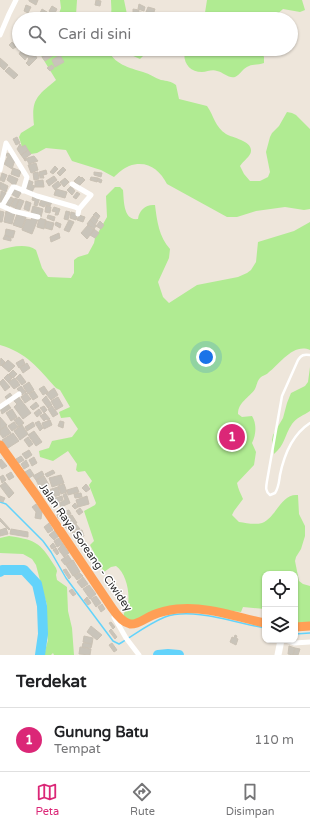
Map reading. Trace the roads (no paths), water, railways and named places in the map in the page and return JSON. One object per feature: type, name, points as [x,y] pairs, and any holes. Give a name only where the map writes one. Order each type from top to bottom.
[{"type":"highway","name":"Jalan Raya Soreang - Ciwidey","points":[[0,445],[123,621],[129,624],[135,624],[152,615],[165,611],[176,609],[199,609],[219,611],[262,622]]},
{"type":"highway","points":[[298,627],[310,626]]},
{"type":"street","points":[[0,35],[8,14],[16,0]]},
{"type":"street","points":[[0,170],[6,143],[27,178],[23,191]]},
{"type":"street","points":[[38,217],[13,211],[1,205],[13,187],[79,211],[91,195],[72,184]]},
{"type":"street","points":[[0,407],[19,394]]},
{"type":"street","points":[[116,613],[114,617],[126,638],[139,655]]},
{"type":"street","points":[[292,643],[310,642]]},
{"type":"street","points":[[278,653],[280,643]]},
{"type":"lane","points":[[310,355],[306,354],[300,356],[282,396],[266,488],[270,495],[275,493],[278,489],[280,474],[290,446],[303,427],[310,423]]},
{"type":"waterway","points":[[0,502],[6,504],[43,541],[66,578],[113,641],[119,644],[153,623],[165,617],[176,614],[214,617],[262,627]]},
{"type":"waterway","points":[[0,572],[2,570],[24,570],[37,584],[42,606],[43,634],[40,655]]},
{"type":"waterway","points":[[298,634],[310,633]]},
{"type":"waterway","points":[[158,655],[179,655]]},
{"type":"place","name":"Gunung Batu","points":[[232,437]]}]
